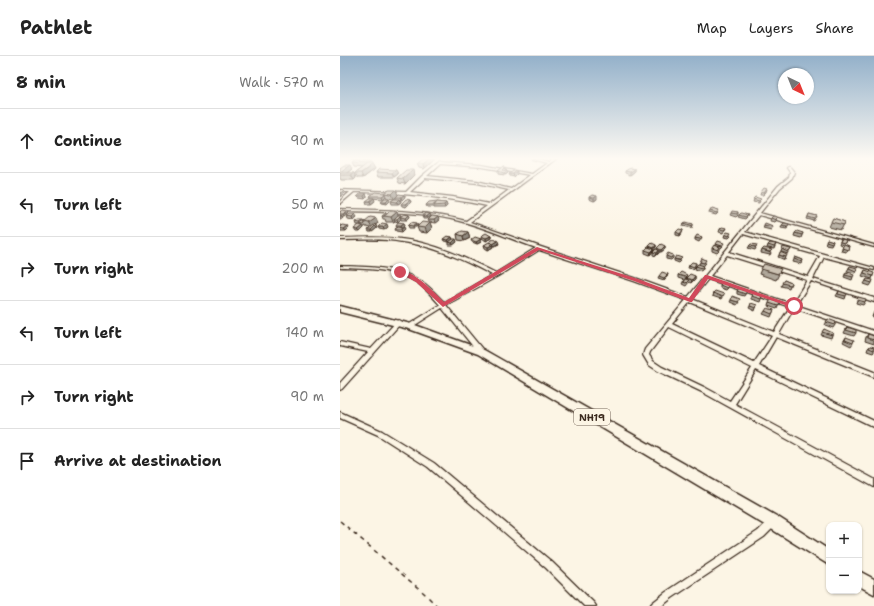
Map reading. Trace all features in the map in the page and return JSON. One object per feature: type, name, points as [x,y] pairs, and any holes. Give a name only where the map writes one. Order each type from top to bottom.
[{"type":"highway","name":"NH19","points":[[340,309],[398,322],[447,337],[481,352],[773,522],[826,556]]},
{"type":"highway","points":[[862,580],[874,587]]},
{"type":"street","points":[[407,193],[415,185]]},
{"type":"street","points":[[489,185],[512,190]]},
{"type":"street","points":[[467,222],[519,185]]},
{"type":"street","points":[[783,185],[647,352],[648,359],[660,369],[732,404],[874,483]]},
{"type":"street","points":[[340,191],[450,196],[490,205]]},
{"type":"street","points":[[340,203],[353,191]]},
{"type":"street","points":[[340,210],[413,213],[445,217],[467,222],[690,300],[874,375]]},
{"type":"street","points":[[759,214],[874,246]]},
{"type":"street","points":[[743,233],[822,256],[874,268]]},
{"type":"street","points":[[340,239],[400,240],[419,243],[464,259],[496,275]]},
{"type":"street","points":[[410,326],[539,248]]},
{"type":"street","points":[[727,253],[874,300]]},
{"type":"street","points":[[732,404],[794,306],[822,256]]},
{"type":"street","points":[[340,267],[384,269],[400,272],[418,280],[427,287],[443,305],[481,352]]},
{"type":"street","points":[[707,277],[874,333]]},
{"type":"street","points":[[340,387],[398,322]]},
{"type":"street","points":[[669,325],[874,424]]},
{"type":"street","points":[[340,344],[373,351]]},
{"type":"street","points":[[340,415],[380,433],[431,465],[549,565],[591,606]]},
{"type":"street","points":[[655,606],[760,534],[773,522]]},
{"type":"path","points":[[340,521],[424,593],[437,606]]},
{"type":"building","points":[[764,188],[767,189],[764,193],[761,192]]},
{"type":"building","points":[[389,190],[396,190],[392,194],[385,193]]},
{"type":"building","points":[[375,192],[385,194],[382,196],[370,196]]},
{"type":"building","points":[[360,194],[366,194],[364,196],[357,196]]},
{"type":"building","points":[[399,194],[404,195],[401,197],[396,197]]},
{"type":"building","points":[[592,195],[597,196],[594,198],[589,197]]},
{"type":"building","points":[[755,197],[761,199],[759,201],[753,199]]},
{"type":"building","points":[[370,198],[374,198],[370,201],[366,201]]},
{"type":"building","points":[[385,198],[389,198],[386,201],[381,201]]},
{"type":"building","points":[[394,199],[400,199],[397,202],[391,201]]},
{"type":"building","points":[[406,199],[410,200],[405,204],[401,204]]},
{"type":"building","points":[[437,201],[434,205],[426,205],[429,202]]},
{"type":"building","points":[[437,202],[446,203],[444,205],[434,206]]},
{"type":"building","points":[[712,208],[719,210],[717,213],[710,211]]},
{"type":"building","points":[[342,210],[348,211],[340,214]]},
{"type":"building","points":[[390,211],[397,212],[391,217],[384,216]]},
{"type":"building","points":[[732,211],[738,212],[737,214],[731,213]]},
{"type":"building","points":[[426,213],[430,214],[423,217]]},
{"type":"building","points":[[741,213],[748,215],[746,217],[739,215]]},
{"type":"building","points":[[350,214],[355,214],[352,217],[347,216]]},
{"type":"building","points":[[404,214],[409,215],[406,218],[400,217]]},
{"type":"building","points":[[809,214],[817,216],[815,219],[808,217]]},
{"type":"building","points":[[398,215],[401,215],[397,219],[394,219]]},
{"type":"building","points":[[432,216],[438,217],[434,220],[428,220]]},
{"type":"building","points":[[773,216],[777,217],[776,220],[771,218]]},
{"type":"building","points":[[370,217],[376,218],[369,223],[364,222]]},
{"type":"building","points":[[833,218],[845,222],[844,225],[831,222]]},
{"type":"building","points":[[359,220],[364,220],[360,223],[356,222]]},
{"type":"building","points":[[398,222],[404,223],[401,225],[396,225]]},
{"type":"building","points":[[411,222],[417,223],[413,226],[408,225]]},
{"type":"building","points":[[422,222],[430,223],[425,228],[417,227]]},
{"type":"building","points":[[686,222],[693,224],[693,226],[684,223]]},
{"type":"building","points":[[382,223],[387,224],[383,227],[378,227]]},
{"type":"building","points":[[765,223],[773,226],[764,225]]},
{"type":"building","points":[[784,223],[789,224],[788,226],[782,225]]},
{"type":"building","points":[[375,224],[376,225],[371,230],[368,230]]},
{"type":"building","points":[[342,225],[348,226],[344,229],[340,228]]},
{"type":"building","points":[[359,225],[363,226],[358,230],[354,229]]},
{"type":"building","points":[[398,226],[404,227],[401,229],[395,229]]},
{"type":"building","points":[[679,229],[683,230],[680,234],[676,232]]},
{"type":"building","points":[[462,231],[468,232],[463,236],[457,234]]},
{"type":"building","points":[[797,231],[803,233],[802,235],[795,233]]},
{"type":"building","points":[[727,232],[731,233],[729,236],[725,234]]},
{"type":"building","points":[[486,233],[491,236],[486,238],[481,236]]},
{"type":"building","points":[[697,235],[702,237],[700,239],[695,238]]},
{"type":"building","points":[[447,236],[452,237],[448,240],[443,239]]},
{"type":"building","points":[[475,237],[481,239],[476,242],[471,240]]},
{"type":"building","points":[[456,239],[452,243],[449,242]]},
{"type":"building","points":[[494,239],[498,241],[493,244],[490,241]]},
{"type":"building","points":[[827,239],[833,241],[832,243],[826,241]]},
{"type":"building","points":[[841,239],[846,240],[845,243],[840,242]]},
{"type":"building","points":[[718,241],[724,243],[722,246],[716,244]]},
{"type":"building","points":[[489,242],[492,245],[488,247],[484,245]]},
{"type":"building","points":[[652,243],[656,245],[654,248],[649,246]]},
{"type":"building","points":[[770,243],[776,244],[774,247],[768,245]]},
{"type":"building","points":[[661,244],[665,246],[661,250],[657,248]]},
{"type":"building","points":[[751,244],[757,245],[756,247],[749,246]]},
{"type":"building","points":[[844,244],[849,246],[848,250],[842,248]]},
{"type":"building","points":[[714,245],[720,247],[718,250],[712,248]]},
{"type":"building","points":[[648,247],[654,249],[651,252],[645,250]]},
{"type":"building","points":[[783,247],[791,249],[789,252],[782,249]]},
{"type":"building","points":[[764,248],[772,250],[770,252],[762,250]]},
{"type":"building","points":[[656,249],[659,250],[657,253],[653,252]]},
{"type":"building","points":[[780,252],[787,255],[786,257],[779,255]]},
{"type":"building","points":[[668,253],[673,255],[671,258],[666,256]]},
{"type":"building","points":[[676,256],[682,258],[680,260],[674,259]]},
{"type":"building","points":[[795,257],[803,260],[802,262],[794,259]]},
{"type":"building","points":[[702,258],[706,260],[704,263],[700,262]]},
{"type":"building","points":[[692,262],[696,263],[694,267],[689,265]]},
{"type":"building","points":[[698,264],[704,266],[702,268],[696,266]]},
{"type":"building","points":[[764,264],[781,269],[778,274],[761,269]]},
{"type":"building","points":[[850,266],[857,268],[856,271],[849,268]]},
{"type":"building","points":[[865,270],[874,273],[873,276],[864,273]]},
{"type":"building","points":[[662,272],[668,274],[664,278],[659,276]]},
{"type":"building","points":[[681,272],[687,275],[685,277],[678,275]]},
{"type":"building","points":[[846,272],[854,275],[853,277],[845,275]]},
{"type":"building","points":[[690,274],[695,276],[692,280],[686,278]]},
{"type":"building","points":[[685,279],[689,280],[686,283],[683,282]]},
{"type":"building","points":[[867,279],[873,280],[872,283],[866,281]]},
{"type":"building","points":[[784,280],[791,283],[790,285],[782,283]]},
{"type":"building","points":[[722,282],[729,285],[727,288],[720,285]]},
{"type":"building","points":[[739,288],[747,291],[745,294],[737,291]]},
{"type":"building","points":[[715,291],[724,294],[722,297],[713,293]]},
{"type":"building","points":[[839,291],[847,294],[846,296],[838,294]]},
{"type":"building","points":[[753,293],[762,296],[761,299],[751,296]]},
{"type":"building","points":[[732,296],[740,299],[738,302],[731,300]]},
{"type":"building","points":[[858,297],[866,299],[865,302],[857,300]]},
{"type":"building","points":[[771,299],[780,302],[778,306],[769,303]]},
{"type":"building","points":[[751,303],[757,305],[756,308],[750,306]]},
{"type":"building","points":[[767,308],[774,310],[772,314],[765,311]]},
{"type":"building","points":[[828,319],[836,322],[835,325],[826,322]]},
{"type":"building","points":[[847,327],[856,330],[856,333],[846,330]]},
{"type":"building","points":[[824,329],[833,333],[832,335],[822,332]]},
{"type":"building","points":[[868,334],[874,336],[874,340],[867,338]]},
{"type":"building","points":[[846,337],[854,340],[853,343],[845,340]]},
{"type":"building","points":[[870,346],[874,347],[874,350],[869,348]]},
{"type":"route","points":[[400,272],[418,280],[427,287],[443,305],[522,260],[539,248],[636,280],[690,300],[707,277],[794,306]]}]
